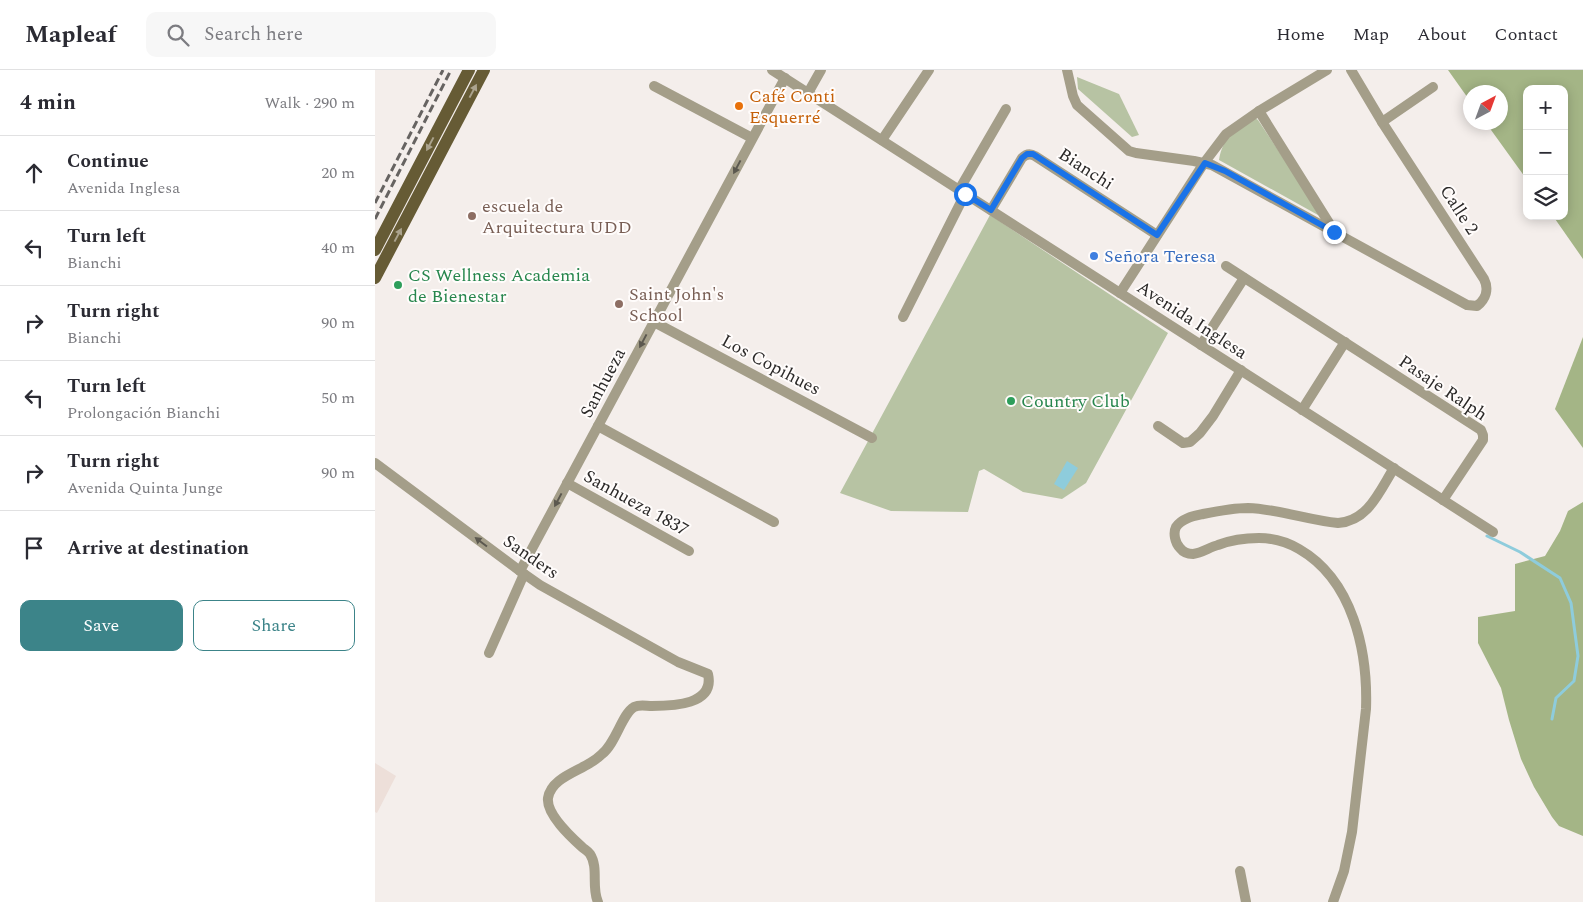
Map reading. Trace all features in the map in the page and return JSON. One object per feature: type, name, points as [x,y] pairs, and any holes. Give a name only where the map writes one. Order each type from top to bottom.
[{"type":"main road","points":[[375,250],[469,70]]},
{"type":"main road","points":[[375,278],[484,70]]},
{"type":"street","name":"Avenida Inglesa","points":[[773,70],[1493,532]]},
{"type":"street","points":[[808,93],[821,70]]},
{"type":"street","points":[[882,140],[929,70]]},
{"type":"street","points":[[1067,70],[1077,105],[1129,151],[1136,154],[1205,163],[1225,171],[1334,232]]},
{"type":"street","points":[[1120,293],[1226,134],[1259,111],[1327,70]]},
{"type":"street","name":"Calle 2","points":[[1334,232],[1464,304],[1470,306],[1480,304],[1487,292],[1486,283],[1381,122],[1351,70]]},
{"type":"street","name":"Sanhueza","points":[[489,653],[522,573],[567,483],[785,78]]},
{"type":"street","points":[[654,86],[752,138]]},
{"type":"street","points":[[1381,122],[1433,87]]},
{"type":"street","points":[[903,317],[962,192],[1006,109]]},
{"type":"street","points":[[1259,111],[1334,232]]},
{"type":"street","name":"Bianchi","points":[[991,210],[1022,158],[1030,154],[1157,235]]},
{"type":"street","name":"Pasaje Ralph","points":[[1226,266],[1483,433],[1482,442],[1443,500]]},
{"type":"street","points":[[1201,345],[1244,278]]},
{"type":"street","name":"Los Copihues","points":[[654,322],[872,438]]},
{"type":"street","points":[[1302,410],[1345,342]]},
{"type":"street","points":[[1157,426],[1183,443],[1193,441],[1213,416],[1241,370]]},
{"type":"street","points":[[598,426],[774,522]]},
{"type":"street","name":"Sanders","points":[[375,463],[522,573],[566,600],[678,662],[708,674],[709,688],[696,700],[681,704],[641,705],[634,707],[629,711],[607,751],[558,782],[550,791],[547,800],[557,822],[589,853],[594,864],[594,884],[598,902]]},
{"type":"street","points":[[1333,902],[1344,871],[1352,832],[1366,709],[1364,660],[1348,607],[1340,589],[1324,568],[1295,547],[1273,538],[1249,538],[1229,541],[1199,552],[1189,553],[1180,549],[1177,545],[1175,532],[1177,525],[1191,517],[1231,509],[1260,510],[1338,523],[1350,522],[1367,510],[1393,468]]},
{"type":"street","name":"Sanhueza 1837","points":[[567,483],[689,551]]},
{"type":"street","points":[[1240,871],[1246,902]]},
{"type":"shaded area","points":[[375,763],[396,776],[377,813],[375,812]]},
{"type":"green space","points":[[1448,70],[1583,70],[1583,259],[1556,220],[1568,220],[1568,85],[1523,85],[1523,174],[1491,130],[1508,130],[1508,85],[1463,85],[1463,91]]},
{"type":"green space","points":[[1077,77],[1119,94],[1139,135],[1132,137],[1078,89]]},
{"type":"green space","points":[[1254,117],[1258,120],[1319,212],[1318,215],[1219,160],[1224,145],[1231,134]]},
{"type":"green space","name":"Country Club","points":[[990,215],[1168,333],[1086,483],[1062,499],[1023,492],[984,469],[979,471],[968,512],[891,511],[840,493]]},
{"type":"green space","points":[[1583,337],[1583,448],[1555,409]]},
{"type":"green space","points":[[1583,502],[1583,836],[1559,826],[1534,787],[1521,759],[1501,688],[1478,643],[1478,617],[1515,611],[1515,564],[1545,556],[1560,531],[1568,511]]},
{"type":"water","points":[[1067,461],[1078,468],[1064,490],[1054,484]]},
{"type":"waterway","points":[[1487,536],[1520,552],[1560,578],[1571,603],[1578,656],[1574,681],[1556,698],[1552,719]]},
{"type":"railway","points":[[375,203],[443,70]]},
{"type":"railway","points":[[375,219],[451,70]]},
{"type":"place","name":"Café Conti Esquerré","points":[[739,106]]},
{"type":"place","name":"escuela de Arquitectura UDD","points":[[472,216]]},
{"type":"place","name":"Señora Teresa","points":[[1094,256]]},
{"type":"place","name":"CS Wellness Academia de Bienestar","points":[[398,285]]},
{"type":"place","name":"Saint John's School","points":[[619,304]]},
{"type":"place","name":"Country Club","points":[[1011,401]]},
{"type":"route","points":[[965,194],[991,210],[1022,158],[1027,154],[1033,154],[1157,235],[1205,163],[1225,171],[1334,232]]}]
